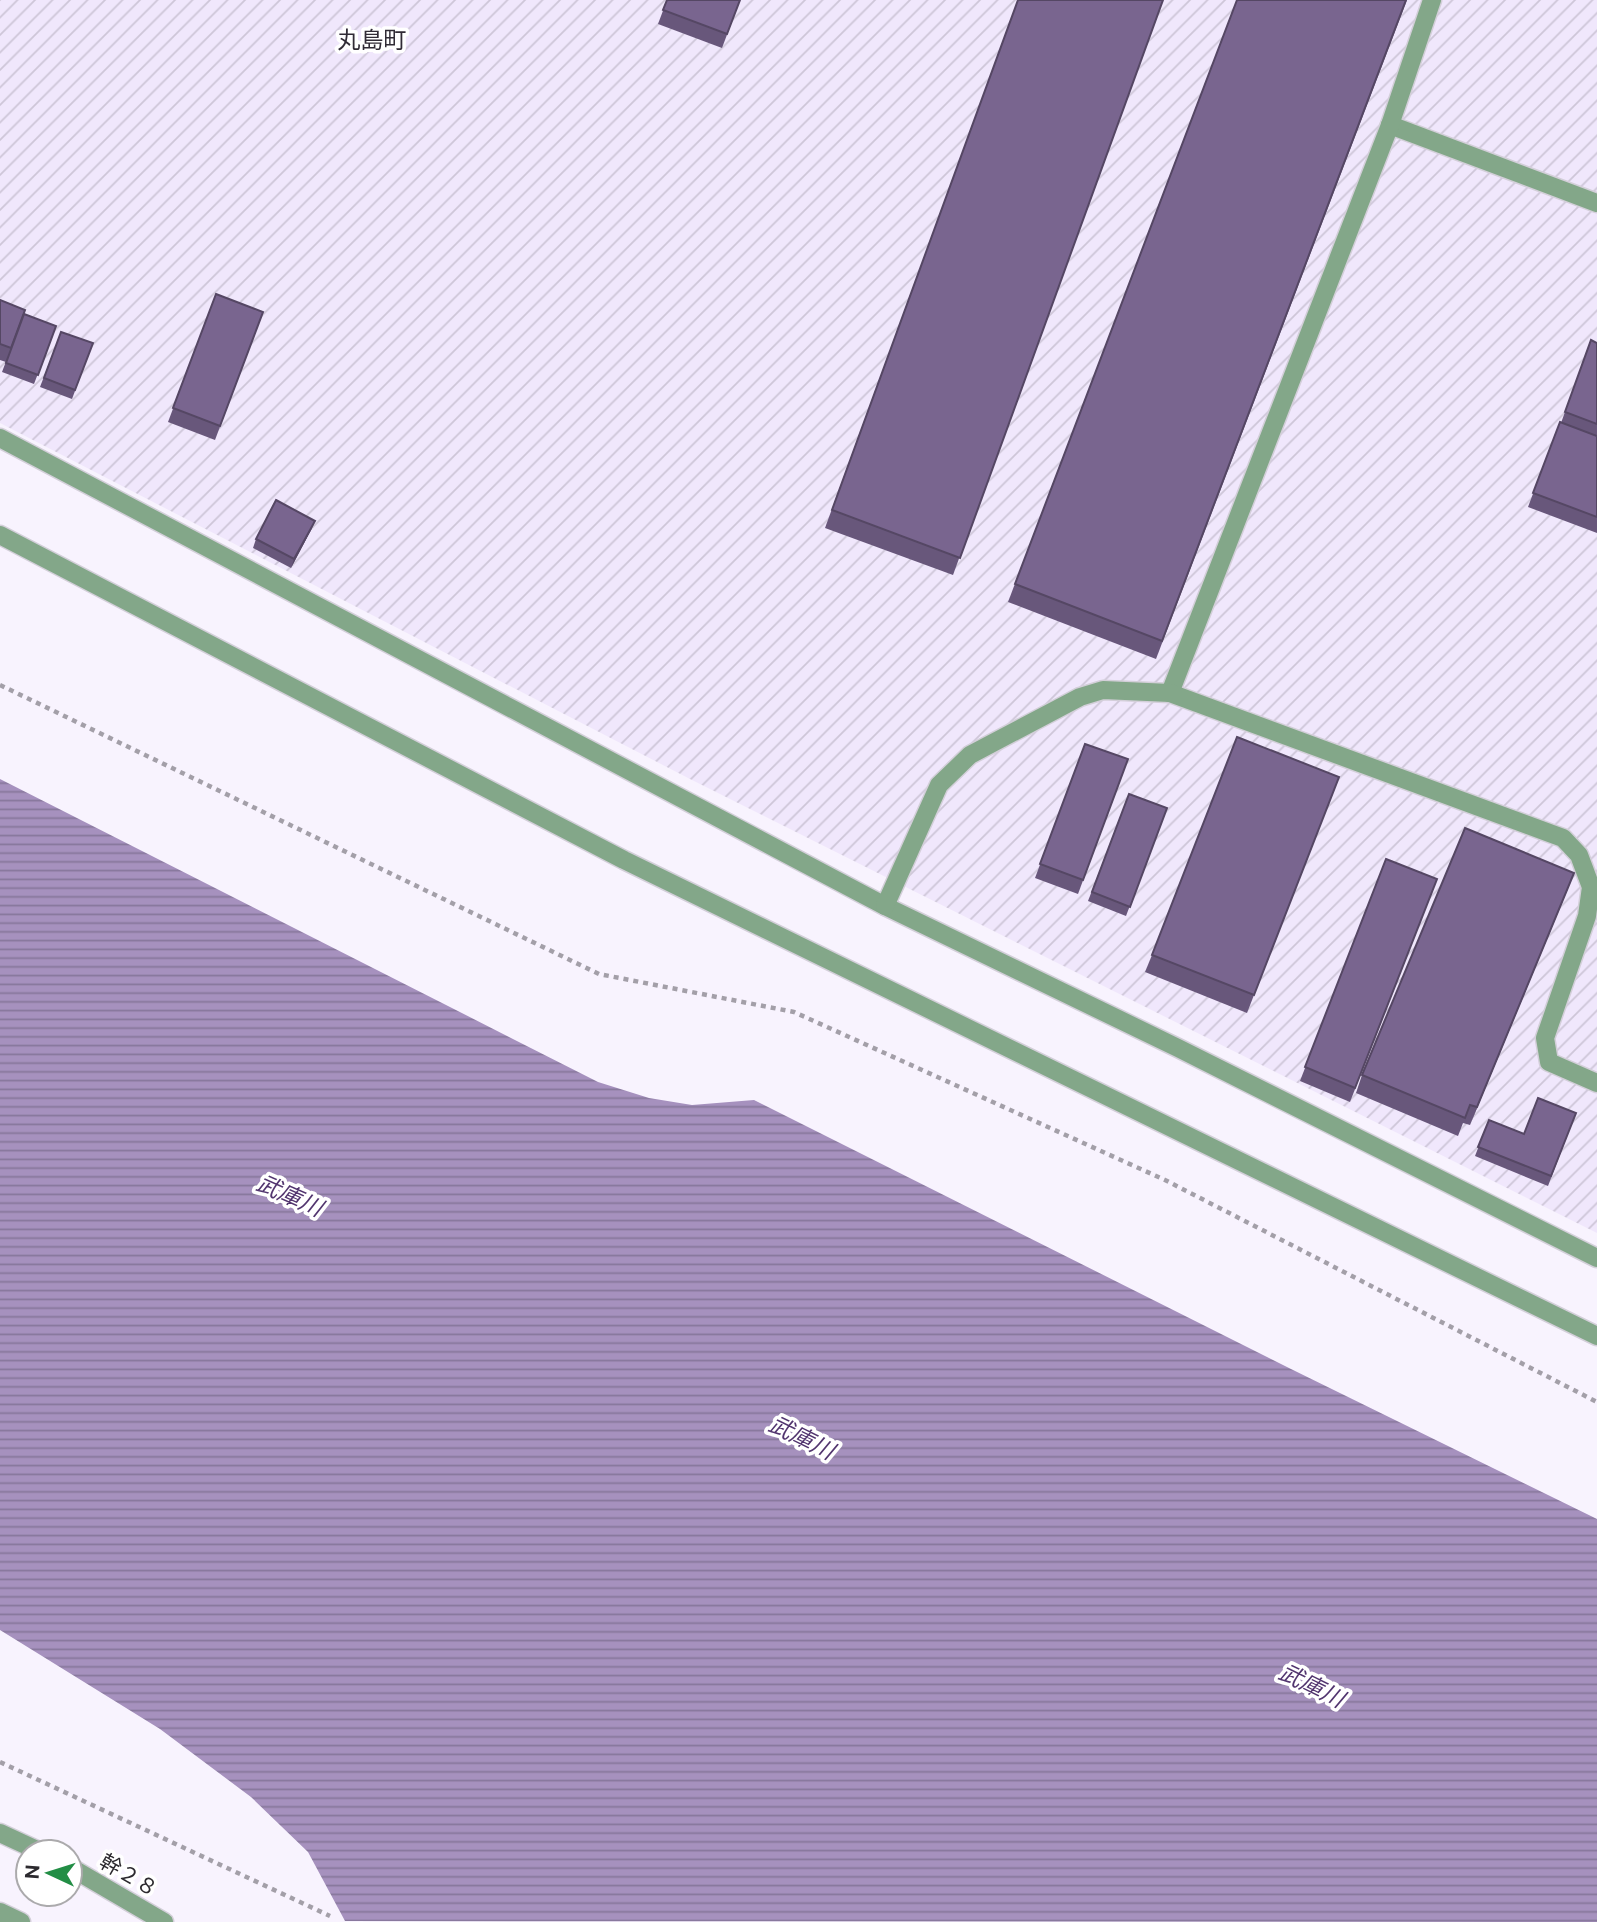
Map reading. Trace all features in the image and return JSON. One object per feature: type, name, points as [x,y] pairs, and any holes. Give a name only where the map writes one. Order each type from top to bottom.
[{"type":"street","points":[[1170,693],[1390,125],[1432,0]]},
{"type":"street","points":[[1390,125],[1597,203]]},
{"type":"street","points":[[0,438],[885,906],[1190,1054],[1597,1258]]},
{"type":"street","points":[[0,448],[57,467]]},
{"type":"street","points":[[0,536],[624,860],[1597,1336]]},
{"type":"street","points":[[885,906],[939,785],[970,755],[1080,697],[1103,690],[1170,693],[1563,838],[1579,855],[1591,887],[1587,916]]},
{"type":"street","points":[[1597,889],[1545,1038],[1549,1062],[1597,1083]]},
{"type":"street","name":"幹２８","points":[[84,1875],[164,1922]]},
{"type":"street","points":[[0,1912],[22,1922]]},
{"type":"path","points":[[0,685],[599,974],[793,1012],[1165,1180],[1597,1402]]},
{"type":"path","points":[[0,1762],[330,1916]]},
{"type":"shaded area","points":[[0,0],[1597,0],[1597,1233],[690,779],[0,423]]},
{"type":"water","name":"武庫川","points":[[0,779],[598,1082],[649,1098],[692,1105],[754,1100],[1597,1519],[1597,1922],[345,1921],[308,1852],[251,1797],[160,1729],[0,1630]]},
{"type":"building","points":[[667,0],[740,0],[727,34],[663,10]]},
{"type":"building","points":[[1018,0],[1163,0],[960,558],[832,510]]},
{"type":"building","points":[[1237,0],[1406,0],[1162,641],[1015,584]]},
{"type":"building","points":[[216,294],[263,312],[220,426],[173,408]]},
{"type":"building","points":[[0,300],[25,310],[11,348],[0,344]]},
{"type":"building","points":[[24,314],[56,326],[38,375],[6,363]]},
{"type":"building","points":[[61,332],[93,343],[75,390],[44,378]]},
{"type":"building","points":[[1591,340],[1597,343],[1597,424],[1565,412]]},
{"type":"building","points":[[1560,422],[1597,436],[1597,517],[1533,493]]},
{"type":"building","points":[[276,500],[315,521],[294,559],[256,539]]},
{"type":"building","points":[[1237,737],[1339,777],[1254,995],[1152,955]]},
{"type":"building","points":[[1085,744],[1128,759],[1083,880],[1040,864]]},
{"type":"building","points":[[1129,794],[1167,808],[1130,907],[1092,892]]},
{"type":"building","points":[[1465,828],[1574,873],[1477,1107],[1470,1105],[1465,1118],[1362,1075]]},
{"type":"building","points":[[1386,859],[1437,879],[1355,1088],[1305,1067]]},
{"type":"building","points":[[1538,1098],[1576,1113],[1551,1176],[1478,1147],[1489,1120],[1524,1134]]},
{"type":"district","name":"丸島町","points":[[372,39]]}]
